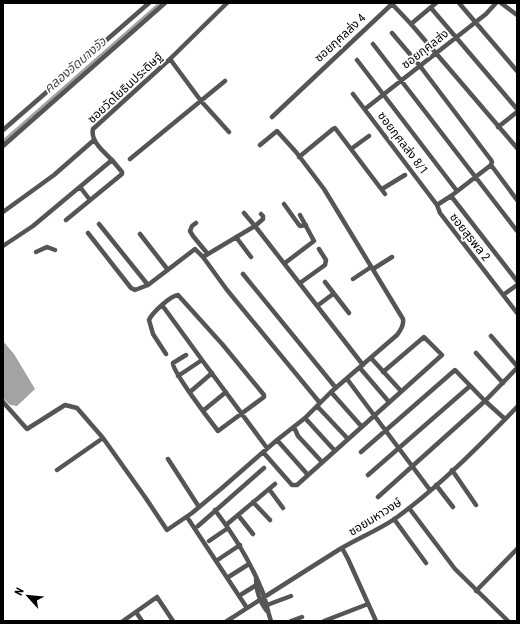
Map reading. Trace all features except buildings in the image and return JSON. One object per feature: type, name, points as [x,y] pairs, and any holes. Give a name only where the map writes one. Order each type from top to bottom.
[{"type":"street","points":[[3,130],[149,3]]},
{"type":"street","points":[[3,146],[165,3]]},
{"type":"street","name":"ซอยวัดโยธินประดิษฐ์","points":[[90,200],[122,174],[94,140],[93,129],[170,59],[227,3]]},
{"type":"street","points":[[411,24],[436,3]]},
{"type":"street","points":[[459,3],[517,71]]},
{"type":"street","name":"ซอยกุศลส่ง","points":[[365,109],[493,8],[496,3]]},
{"type":"street","points":[[501,3],[517,15]]},
{"type":"street","name":"ซอยกุศลส่ง 4","points":[[272,117],[392,4],[395,5],[517,148]]},
{"type":"street","points":[[431,8],[517,109]]},
{"type":"street","points":[[392,32],[420,66],[491,160],[491,165],[517,200]]},
{"type":"street","points":[[373,44],[517,231]]},
{"type":"street","points":[[170,59],[201,101],[228,132]]},
{"type":"street","points":[[357,60],[457,191]]},
{"type":"street","points":[[130,160],[225,81]]},
{"type":"street","name":"ซอยกุศลส่ง 8/1","points":[[353,94],[437,204]]},
{"type":"street","points":[[498,127],[517,112]]},
{"type":"street","points":[[299,157],[334,128],[337,129],[385,194]]},
{"type":"street","points":[[3,402],[27,429],[64,405],[77,408],[103,438],[167,530],[200,507],[265,450],[305,418],[331,392],[402,330],[404,322],[324,189],[277,131],[260,145]]},
{"type":"street","points":[[351,149],[370,136]]},
{"type":"street","points":[[3,212],[54,174],[94,140]]},
{"type":"street","points":[[3,246],[33,226],[112,160]]},
{"type":"street","name":"ซอยสุรพล 2","points":[[491,165],[451,196],[437,204],[440,213],[517,313]]},
{"type":"street","points":[[382,190],[405,175]]},
{"type":"street","points":[[66,220],[90,200],[80,187]]},
{"type":"street","points":[[451,196],[517,281]]},
{"type":"street","points":[[284,204],[300,226],[306,225]]},
{"type":"street","points":[[244,213],[285,263],[361,367],[389,402]]},
{"type":"street","points":[[205,255],[255,226],[263,219],[261,214]]},
{"type":"street","points":[[285,263],[314,241],[300,215]]},
{"type":"street","points":[[196,223],[192,226],[190,231],[227,290],[348,439]]},
{"type":"street","points":[[99,224],[148,285]]},
{"type":"street","points":[[88,233],[134,290],[138,290],[148,285],[195,249],[205,255]]},
{"type":"street","points":[[140,234],[168,270]]},
{"type":"street","points":[[236,237],[251,257]]},
{"type":"street","points":[[36,252],[47,246],[55,250]]},
{"type":"street","points":[[300,283],[325,265],[326,260],[319,249]]},
{"type":"street","points":[[353,279],[392,257]]},
{"type":"street","points":[[243,274],[336,388]]},
{"type":"street","points":[[325,282],[349,313]]},
{"type":"street","points":[[503,295],[517,285]]},
{"type":"street","points":[[317,306],[333,294]]},
{"type":"street","points":[[166,354],[153,334],[148,322],[151,315],[174,295],[179,296],[264,395],[263,398],[219,431],[178,376],[172,364],[186,355]]},
{"type":"street","points":[[162,305],[242,414],[265,450],[292,485],[297,485],[308,476],[441,356],[441,353],[426,338],[423,337],[383,372]]},
{"type":"street","points":[[378,497],[485,401],[517,367],[491,336]]},
{"type":"street","points":[[476,353],[503,383]]},
{"type":"street","points":[[371,358],[401,391]]},
{"type":"street","points":[[178,376],[202,360]]},
{"type":"street","points":[[362,452],[455,370],[505,420]]},
{"type":"street","points":[[190,392],[212,373]]},
{"type":"street","points":[[347,379],[430,490]]},
{"type":"street","points":[[368,476],[470,386]]},
{"type":"street","points":[[204,410],[226,392]]},
{"type":"street","points":[[331,392],[362,427]]},
{"type":"street","name":"ซอยมหาวงษ์","points":[[227,621],[342,548],[394,519],[409,508],[499,427],[517,407]]},
{"type":"street","points":[[305,418],[335,451]]},
{"type":"street","points":[[294,427],[298,436],[322,462]]},
{"type":"street","points":[[56,470],[103,438]]},
{"type":"street","points":[[277,440],[308,476]]},
{"type":"street","points":[[168,458],[200,507]]},
{"type":"street","points":[[198,526],[264,468]]},
{"type":"street","points":[[452,470],[476,505]]},
{"type":"street","points":[[209,541],[275,484]]},
{"type":"street","points":[[436,485],[453,507]]},
{"type":"street","points":[[269,489],[283,508]]},
{"type":"street","points":[[254,502],[270,520]]},
{"type":"street","points":[[409,508],[455,569],[508,621]]},
{"type":"street","points":[[216,510],[240,545],[250,564],[263,605],[268,612]]},
{"type":"street","points":[[238,515],[253,534]]},
{"type":"street","points":[[187,517],[247,608]]},
{"type":"street","points":[[394,519],[426,563]]},
{"type":"street","points":[[219,559],[240,545]]},
{"type":"street","points":[[342,548],[376,621]]},
{"type":"street","points":[[476,591],[517,549]]},
{"type":"street","points":[[230,576],[250,564]]},
{"type":"street","points":[[242,594],[257,583]]},
{"type":"street","points":[[267,605],[291,596]]},
{"type":"street","points":[[123,621],[157,597],[173,621]]},
{"type":"street","points":[[262,598],[267,605],[269,620]]},
{"type":"street","points":[[324,621],[368,604]]},
{"type":"street","points":[[136,612],[142,621]]},
{"type":"street","points":[[291,621],[302,617]]},
{"type":"shaded area","points":[[3,341],[14,354],[35,389],[17,406],[10,405],[3,398]]},
{"type":"waterway","name":"คลองวัดบางวัว","points":[[3,142],[161,3]]}]
